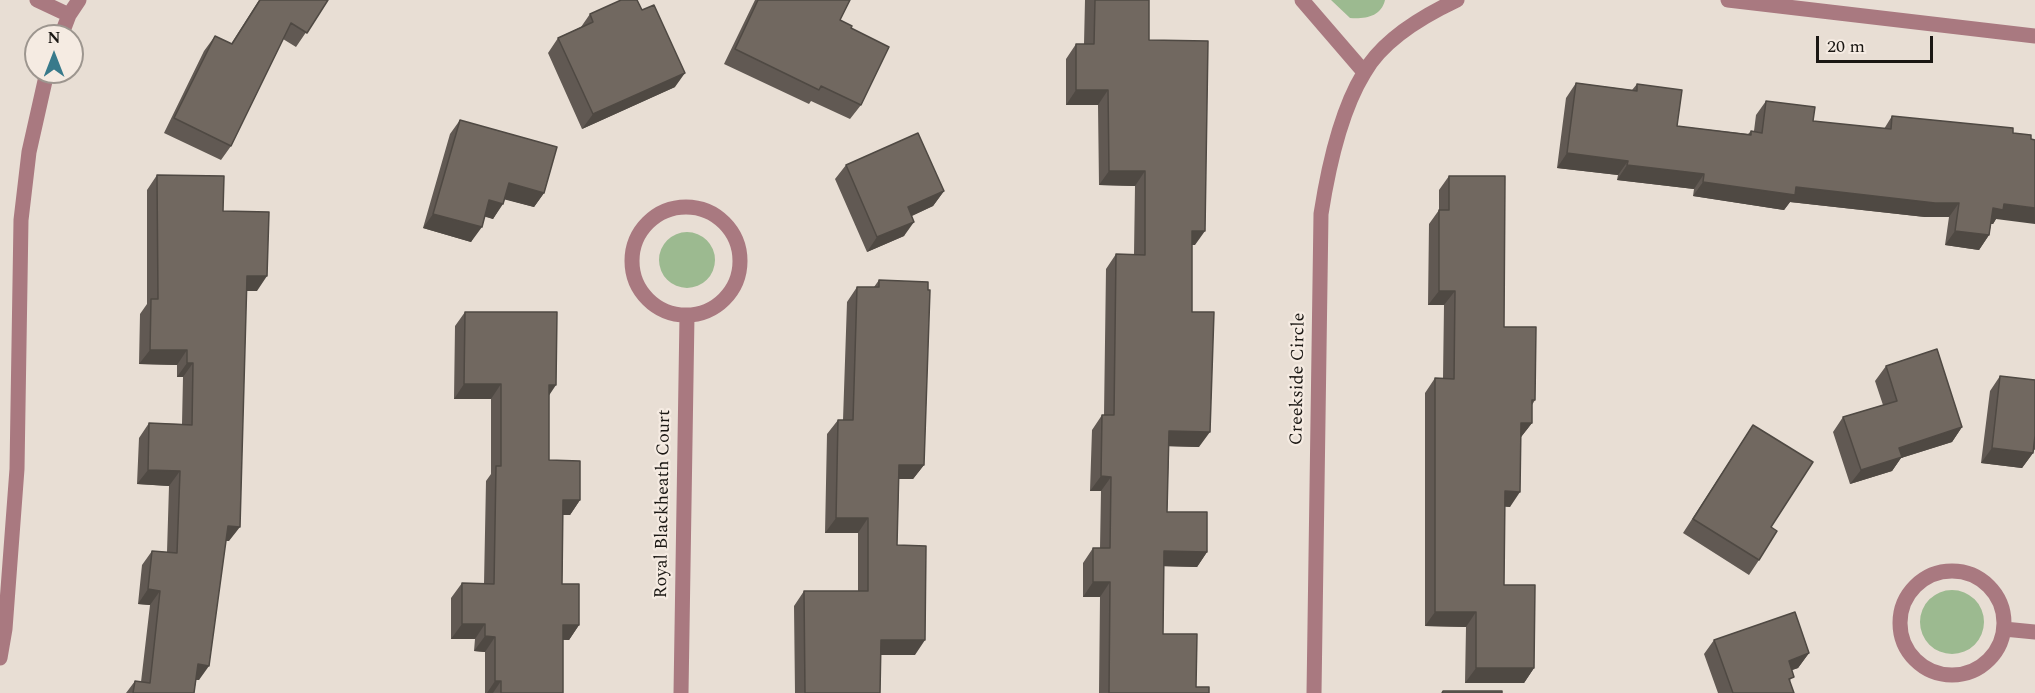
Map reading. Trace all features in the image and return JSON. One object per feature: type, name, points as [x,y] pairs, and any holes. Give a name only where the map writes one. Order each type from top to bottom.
[{"type":"street","points":[[37,0],[69,15]]},
{"type":"street","points":[[66,24],[79,0]]},
{"type":"street","points":[[1302,0],[1364,72]]},
{"type":"street","name":"Creekside Circle","points":[[1314,693],[1321,214],[1328,170],[1340,128],[1364,72],[1394,38],[1434,5],[1457,0]]},
{"type":"street","points":[[1728,0],[2035,36]]},
{"type":"street","points":[[0,658],[5,568],[17,470],[21,220],[29,152],[44,84]]},
{"type":"street","points":[[685,207],[704,210],[720,219],[733,234],[739,251],[740,270],[734,288],[721,302],[705,312],[687,316],[668,313],[651,303],[639,289],[632,272],[632,253],[638,235],[658,216],[685,207]]},
{"type":"street","name":"Royal Blackheath Court","points":[[681,693],[687,316]]},
{"type":"street","points":[[1950,571],[1972,576],[1991,588],[2003,614],[2004,630],[2000,644],[1981,666],[1968,673],[1938,674],[1925,668],[1905,646],[1900,617],[1904,603],[1922,580],[1950,571]]},
{"type":"street","points":[[2004,630],[2035,632]]},
{"type":"green space","points":[[1331,0],[1385,0],[1380,10],[1372,16],[1350,18]]},
{"type":"green space","points":[[687,232],[698,234],[707,240],[713,249],[715,260],[713,271],[707,280],[698,286],[687,288],[676,286],[667,280],[661,271],[659,260],[661,249],[667,240],[676,234]]},
{"type":"green space","points":[[1952,590],[1970,596],[1978,604],[1984,622],[1978,640],[1970,648],[1952,654],[1934,648],[1926,640],[1920,622],[1926,604],[1934,596]]},
{"type":"building","points":[[260,0],[328,0],[307,33],[291,23],[231,146],[174,118],[215,36],[232,44]]},
{"type":"building","points":[[621,0],[637,0],[642,10],[654,5],[685,73],[593,114],[558,38],[593,22],[590,14]]},
{"type":"building","points":[[758,0],[850,0],[840,20],[889,47],[861,105],[821,86],[819,90],[735,49]]},
{"type":"building","points":[[1095,0],[1149,0],[1149,40],[1208,41],[1205,231],[1192,231],[1192,312],[1214,312],[1210,432],[1169,431],[1167,512],[1207,512],[1207,552],[1164,551],[1163,634],[1197,634],[1196,687],[1209,687],[1209,693],[1109,693],[1110,582],[1093,582],[1093,548],[1110,548],[1111,477],[1101,476],[1102,415],[1114,415],[1116,254],[1145,255],[1145,171],[1109,171],[1108,90],[1076,90],[1076,44],[1094,44]]},
{"type":"building","points":[[1576,83],[1637,91],[1637,84],[1682,90],[1677,126],[1751,135],[1751,131],[1762,133],[1766,101],[1815,107],[1813,121],[1891,129],[1892,116],[2013,128],[2013,133],[2031,135],[2031,139],[2035,140],[2035,208],[2004,204],[2003,210],[1993,208],[1989,235],[1955,231],[1959,203],[1935,203],[1796,187],[1795,195],[1703,182],[1704,174],[1627,165],[1628,161],[1567,153]]},
{"type":"building","points":[[460,120],[557,147],[544,193],[509,183],[503,204],[489,200],[482,227],[433,214]]},
{"type":"building","points":[[918,133],[944,191],[908,207],[914,222],[877,237],[846,165]]},
{"type":"building","points":[[157,175],[224,176],[223,211],[269,212],[267,276],[247,276],[240,527],[228,526],[209,666],[198,664],[194,693],[133,693],[135,681],[150,683],[160,591],[148,589],[152,551],[177,553],[180,471],[148,470],[149,423],[192,425],[193,363],[187,363],[187,350],[150,350],[151,299],[158,299]]},
{"type":"building","points":[[1449,176],[1505,176],[1504,327],[1536,327],[1535,400],[1532,400],[1532,423],[1521,423],[1520,492],[1505,491],[1504,585],[1535,585],[1534,668],[1476,668],[1476,612],[1435,612],[1435,378],[1454,379],[1455,291],[1439,291],[1439,210],[1449,210]]},
{"type":"building","points":[[879,280],[928,282],[928,290],[930,290],[924,465],[899,465],[897,545],[926,546],[925,640],[881,640],[880,693],[805,693],[804,591],[868,591],[868,518],[836,518],[838,420],[853,420],[857,287],[879,287]]},
{"type":"building","points":[[465,312],[557,312],[556,385],[549,385],[549,460],[580,461],[580,500],[563,500],[562,584],[579,584],[579,625],[563,625],[563,693],[501,693],[501,681],[495,681],[495,637],[485,636],[485,624],[462,624],[462,583],[494,584],[496,466],[501,466],[501,384],[464,384]]},
{"type":"building","points":[[1937,349],[1962,427],[1899,448],[1902,457],[1861,470],[1843,417],[1897,401],[1886,366]]},
{"type":"building","points":[[2000,376],[2035,380],[2033,453],[1992,448]]},
{"type":"building","points":[[1753,425],[1813,462],[1771,527],[1777,531],[1759,560],[1693,519]]},
{"type":"building","points":[[1795,612],[1809,653],[1789,661],[1794,677],[1789,679],[1794,693],[1733,693],[1714,640]]},
{"type":"building","points":[[1443,691],[1502,691],[1502,693],[1442,693]]}]
